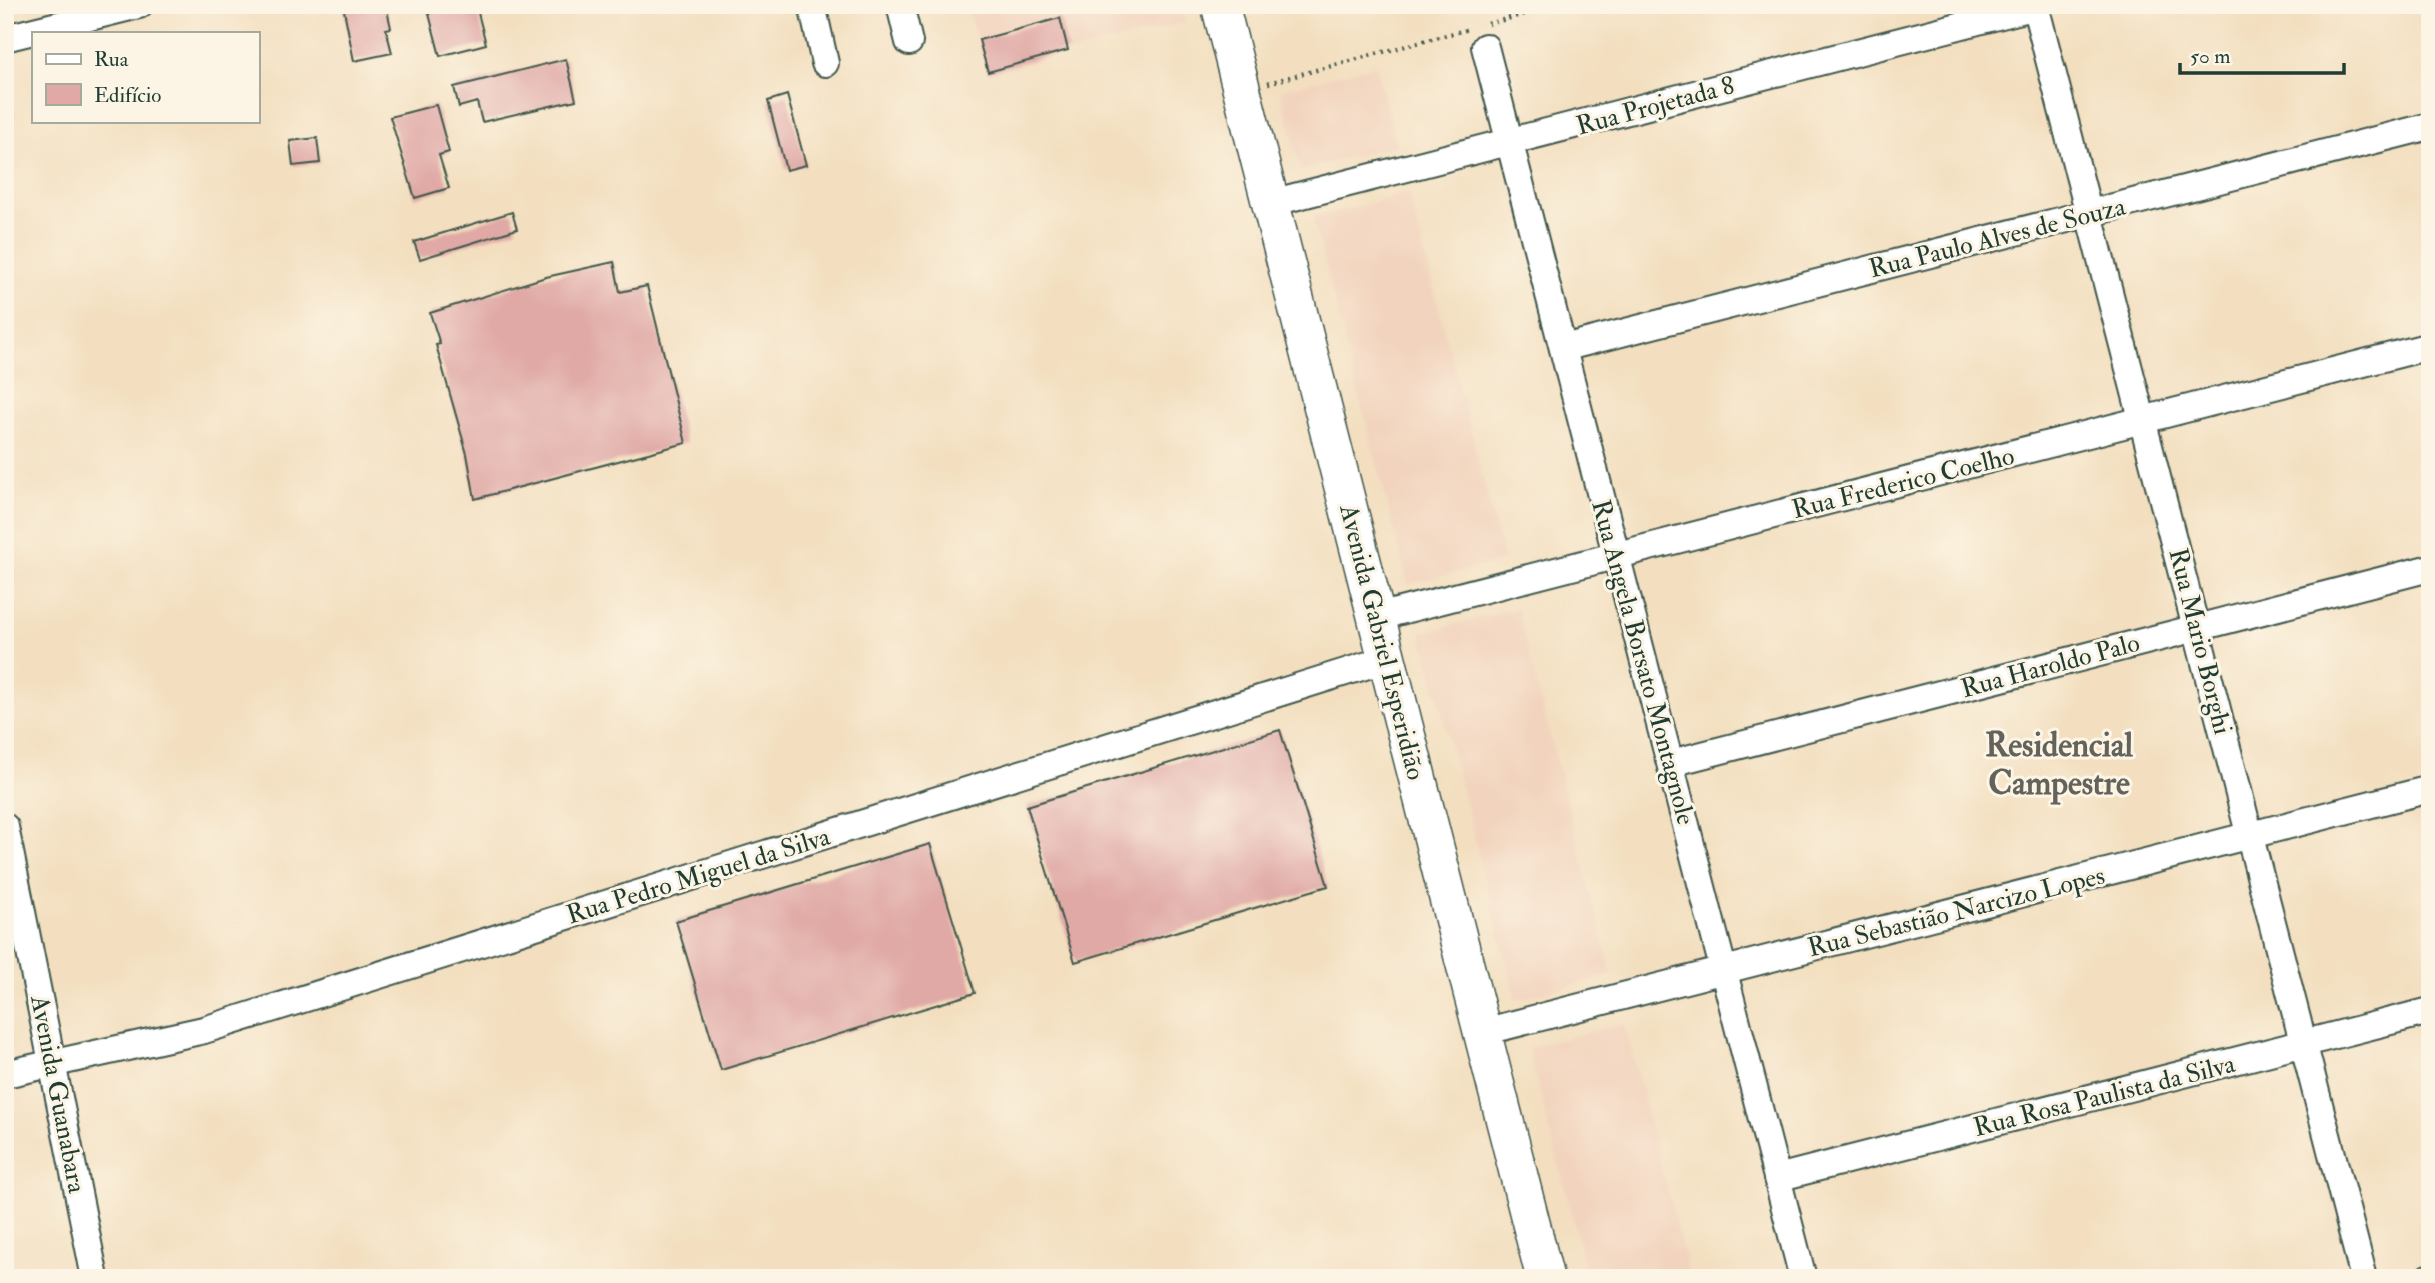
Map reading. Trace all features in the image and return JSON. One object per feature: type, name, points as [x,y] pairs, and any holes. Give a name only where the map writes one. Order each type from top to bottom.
[{"type":"main road","name":"Avenida Gabriel Esperidião","points":[[1220,5],[1545,1278]]},
{"type":"street","points":[[5,38],[139,5]]},
{"type":"street","points":[[812,5],[825,63]]},
{"type":"street","points":[[900,5],[909,43]]},
{"type":"street","name":"Rua Projetada 8","points":[[1271,203],[2037,6]]},
{"type":"street","name":"Rua Mario Borghi","points":[[2037,6],[2364,1278]]},
{"type":"street","name":"Rua Angela Borsato Montagnole","points":[[1485,47],[1802,1278]]},
{"type":"street","name":"Rua Paulo Alves de Souza","points":[[1563,348],[2430,126]]},
{"type":"street","name":"Rua Frederico Coelho","points":[[1377,617],[2430,346]]},
{"type":"street","name":"Rua Haroldo Palo","points":[[1671,763],[2430,568]]},
{"type":"street","name":"Rua Pedro Miguel da Silva","points":[[5,1074],[54,1061],[204,1030],[1387,659]]},
{"type":"street","name":"Rua Sebastião Narcizo Lopes","points":[[1483,1032],[2430,789]]},
{"type":"street","name":"Avenida Guanabara","points":[[5,827],[9,863],[54,1061],[94,1278]]},
{"type":"street","name":"Rua Rosa Paulista da Silva","points":[[1777,1178],[2430,1011]]},
{"type":"path","points":[[1242,90],[1558,5]]},
{"type":"shaded area","points":[[966,5],[1181,5],[1186,22],[988,74]]},
{"type":"shaded area","points":[[1376,65],[1396,145],[1301,170],[1280,90]]},
{"type":"shaded area","points":[[1409,193],[1504,560],[1408,585],[1313,218]]},
{"type":"shaded area","points":[[1517,608],[1612,975],[1516,1000],[1421,633]]},
{"type":"shaded area","points":[[1624,1023],[1690,1278],[1588,1278],[1528,1048]]},
{"type":"building","points":[[343,5],[386,5],[391,28],[386,29],[392,53],[354,61]]},
{"type":"building","points":[[445,5],[476,5],[486,44],[440,56],[428,10]]},
{"type":"building","points":[[1060,18],[1068,50],[988,72],[979,40]]},
{"type":"building","points":[[566,59],[576,100],[482,122],[477,102],[459,107],[454,87]]},
{"type":"building","points":[[787,95],[806,165],[786,170],[768,101]]},
{"type":"building","points":[[436,105],[449,152],[439,155],[449,188],[415,198],[390,117]]},
{"type":"building","points":[[317,138],[320,163],[293,166],[290,141]]},
{"type":"building","points":[[512,212],[517,229],[420,259],[414,242]]},
{"type":"building","points":[[614,262],[620,292],[647,286],[686,443],[475,499],[467,454],[436,345],[440,344],[430,313],[546,277]]},
{"type":"building","points":[[1280,730],[1328,886],[1075,962],[1027,806]]},
{"type":"building","points":[[930,844],[975,993],[721,1070],[676,921]]},
{"type":"district","name":"Residencial Campestre","points":[[2059,763]]}]
